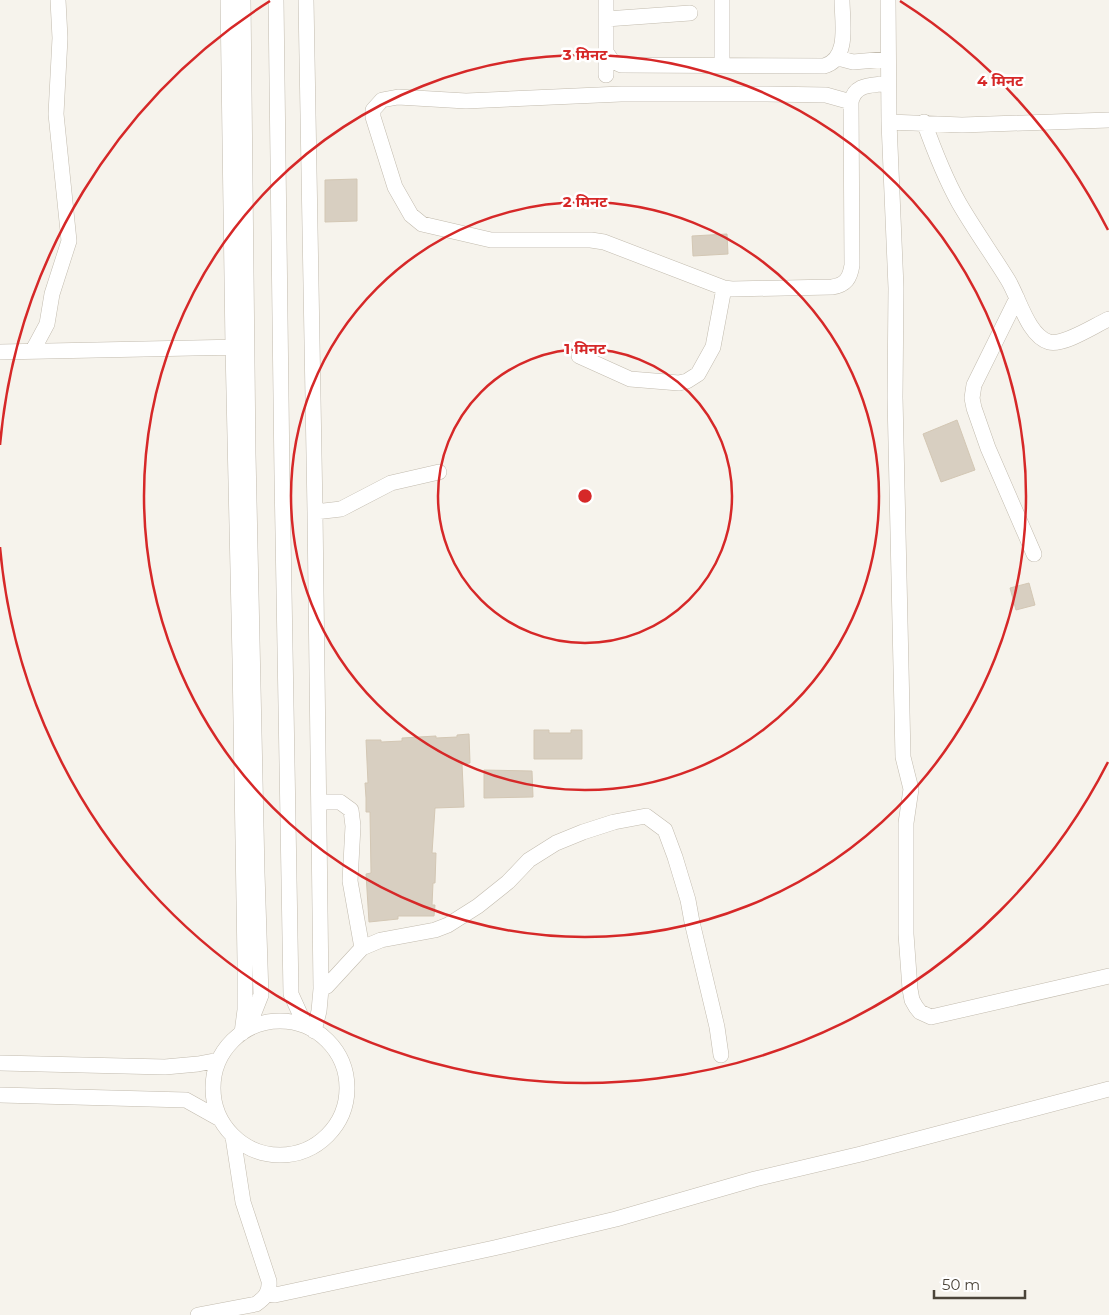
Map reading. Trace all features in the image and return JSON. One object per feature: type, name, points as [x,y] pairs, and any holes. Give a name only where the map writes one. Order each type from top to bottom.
[{"type":"street","points":[[32,350],[47,324],[52,294],[69,241],[56,114],[60,38],[58,0]]},
{"type":"street","points":[[228,0],[262,995],[245,1031]]},
{"type":"street","points":[[240,347],[243,0]]},
{"type":"street","points":[[276,0],[282,485],[292,994],[310,1028]]},
{"type":"street","points":[[306,0],[321,989],[319,1011],[310,1028]]},
{"type":"street","points":[[606,0],[606,75]]},
{"type":"street","points":[[722,0],[722,66]]},
{"type":"street","points":[[606,52],[612,61],[622,65],[824,66],[832,64],[838,58],[842,44],[842,0]]},
{"type":"street","points":[[888,0],[889,122],[896,288],[895,397],[903,757],[911,789],[906,823],[906,926],[912,1000],[920,1012],[931,1016],[1109,976]]},
{"type":"street","points":[[606,19],[690,13]]},
{"type":"street","points":[[838,58],[853,62],[888,59]]},
{"type":"street","points":[[851,102],[826,95],[767,94],[620,94],[466,101],[398,97],[382,100],[373,110],[373,117],[392,178],[411,216],[422,224],[491,240],[591,240],[604,242],[724,288],[832,287],[840,286],[846,281],[850,275],[852,264],[851,102],[853,94],[862,87],[888,83]]},
{"type":"street","points":[[889,122],[962,125],[1109,120]]},
{"type":"street","points":[[924,122],[959,202],[1009,282],[1033,329],[1042,339],[1051,342],[1062,341],[1109,319]]},
{"type":"street","points":[[580,356],[630,379],[688,381],[698,374],[714,347],[724,288]]},
{"type":"street","points":[[1017,298],[974,385],[972,398],[988,448],[1034,554]]},
{"type":"street","points":[[0,352],[240,347]]},
{"type":"street","points":[[315,512],[341,510],[391,483],[440,472]]},
{"type":"street","points":[[319,802],[340,802],[351,810],[353,826],[350,881],[362,948]]},
{"type":"street","points":[[321,989],[327,986],[362,948],[381,940],[442,927],[478,906],[508,882],[529,860],[556,843],[614,822],[646,816],[665,830],[676,857],[688,900],[716,1022],[721,1055]]},
{"type":"street","points":[[288,1021],[310,1028],[322,1035],[336,1050],[345,1069],[347,1094],[337,1124],[329,1134],[313,1147],[282,1156],[248,1148],[233,1137],[220,1119],[215,1106],[214,1076],[219,1060],[230,1043],[245,1031],[257,1025],[288,1021]]},
{"type":"street","points":[[0,1063],[165,1067],[219,1060]]},
{"type":"street","points":[[267,1294],[276,1295],[494,1248],[616,1219],[755,1179],[870,1152],[1109,1089]]},
{"type":"street","points":[[0,1096],[186,1100],[220,1119]]},
{"type":"street","points":[[198,1315],[256,1304],[267,1294],[269,1281],[243,1202],[233,1137]]},
{"type":"building","points":[[357,179],[357,221],[325,222],[325,180]]},
{"type":"building","points":[[727,234],[728,254],[693,256],[692,236]]},
{"type":"building","points":[[957,420],[975,470],[941,482],[923,434]]},
{"type":"building","points":[[1029,583],[1035,605],[1016,610],[1010,588]]},
{"type":"building","points":[[534,730],[549,730],[549,733],[571,733],[571,730],[582,730],[582,759],[534,759]]},
{"type":"building","points":[[469,734],[470,763],[462,764],[464,807],[435,808],[432,853],[436,853],[432,905],[435,905],[434,916],[398,916],[398,919],[369,922],[366,874],[371,873],[370,812],[366,812],[365,783],[368,783],[366,740],[381,740],[381,742],[402,741],[402,738],[457,737],[457,735]]},
{"type":"building","points":[[484,770],[532,771],[533,797],[484,798]]}]
